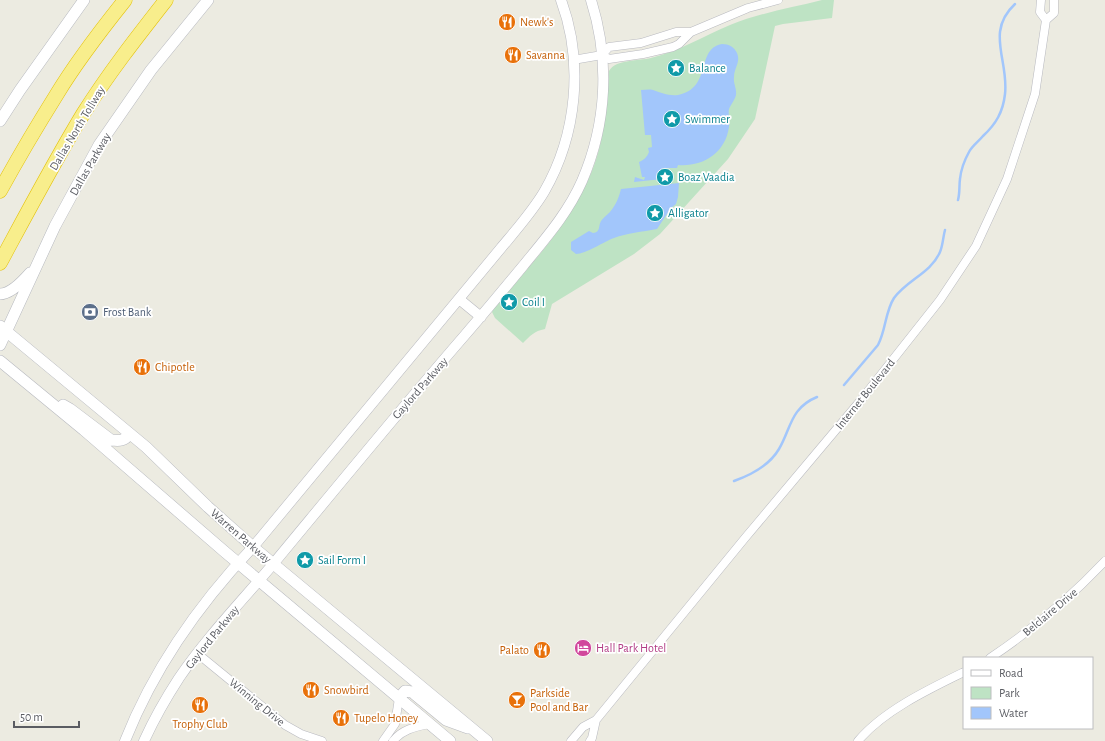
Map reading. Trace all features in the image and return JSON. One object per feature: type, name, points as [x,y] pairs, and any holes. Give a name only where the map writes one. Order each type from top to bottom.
[{"type":"highway","points":[[0,192],[25,145],[57,92],[93,41],[125,0]]},
{"type":"highway","name":"Dallas North Tollway","points":[[0,263],[52,167],[84,113],[119,61],[166,0]]},
{"type":"main road","points":[[0,121],[20,90],[84,0]]},
{"type":"main road","name":"Dallas Parkway","points":[[0,345],[3,328],[36,267],[55,226],[99,145],[152,70],[208,0]]},
{"type":"main road","points":[[2,294],[22,282],[36,267]]},
{"type":"main road","name":"Warren Parkway","points":[[3,328],[146,447],[208,507],[253,547],[487,741]]},
{"type":"main road","name":"Warren Parkway","points":[[0,361],[450,741]]},
{"type":"main road","points":[[44,397],[70,409],[111,440],[120,441],[126,439],[130,434]]},
{"type":"main road","points":[[398,698],[406,691],[412,692],[446,720],[474,730]]},
{"type":"street","name":"Gaylord Parkway","points":[[125,741],[148,690],[177,641],[204,602],[238,562],[253,547],[527,217],[544,192],[565,147],[569,130],[574,91],[570,34],[561,0]]},
{"type":"street","name":"Gaylord Parkway","points":[[145,738],[172,689],[198,654],[373,443],[481,317],[551,231],[570,204],[582,180],[594,149],[601,115],[604,76],[598,30],[591,0]]},
{"type":"street","points":[[602,55],[609,59],[658,51],[679,44],[691,32],[741,11],[778,0]]},
{"type":"street","name":"Internet Boulevard","points":[[1041,0],[1040,12],[1046,20]]},
{"type":"street","name":"Internet Boulevard","points":[[572,741],[584,727],[596,720],[745,538],[861,400],[940,300],[976,246],[1007,179],[1035,94],[1046,20],[1054,14],[1054,0]]},
{"type":"street","points":[[573,60],[602,55],[609,47],[641,43],[676,32],[691,32]]},
{"type":"street","points":[[459,299],[481,317]]},
{"type":"street","name":"Belclaire Drive","points":[[992,657],[1015,642],[1043,620],[1086,581],[1105,561]]},
{"type":"street","name":"Winning Drive","points":[[198,654],[285,726],[301,734],[322,741]]},
{"type":"street","points":[[858,741],[874,724],[901,706],[963,673]]},
{"type":"street","points":[[388,740],[395,724],[398,698]]},
{"type":"street","name":"Internet Boulevard","points":[[590,741],[596,720]]},
{"type":"street","points":[[388,740],[407,729],[429,724]]},
{"type":"street","points":[[130,729],[145,738]]},
{"type":"green space","points":[[822,0],[834,0],[832,18],[775,26],[755,119],[728,159],[660,234],[634,254],[552,304],[545,329],[535,332],[523,343],[495,318],[492,312],[494,308],[558,230],[584,188],[594,165],[601,141],[609,71],[612,67],[622,62],[661,55],[752,17]]},
{"type":"water","points":[[722,44],[729,45],[733,48],[738,56],[738,62],[734,74],[736,95],[729,109],[729,127],[723,145],[711,157],[704,161],[696,164],[678,165],[677,168],[665,168],[660,172],[660,178],[662,179],[634,182],[635,177],[644,180],[645,177],[642,177],[639,162],[644,159],[649,152],[648,148],[652,147],[651,135],[645,135],[641,90],[652,90],[674,95],[689,91],[696,85],[709,53],[714,47]]},
{"type":"water","points":[[679,183],[676,204],[671,208],[657,229],[619,236],[590,250],[576,254],[571,250],[571,242],[589,231],[593,233],[597,231],[601,221],[616,204],[621,189]]},
{"type":"waterway","points":[[958,200],[960,175],[969,152],[995,122],[1003,106],[1005,82],[1000,47],[1001,25],[1006,15],[1015,4]]},
{"type":"waterway","points":[[844,385],[878,345],[883,333],[891,303],[894,298],[905,286],[931,266],[936,259],[941,249],[945,230]]},
{"type":"waterway","points":[[734,481],[753,473],[765,465],[775,455],[796,413],[801,407],[817,397]]},
{"type":"place","name":"Newk's","points":[[507,22]]},
{"type":"place","name":"Savanna","points":[[513,55]]},
{"type":"place","name":"Balance","points":[[676,68]]},
{"type":"place","name":"Swimmer","points":[[672,119]]},
{"type":"place","name":"Boaz Vaadia","points":[[665,177]]},
{"type":"place","name":"Alligator","points":[[655,213]]},
{"type":"place","name":"Coil I","points":[[509,302]]},
{"type":"place","name":"Frost Bank","points":[[90,312]]},
{"type":"place","name":"Chipotle","points":[[142,367]]},
{"type":"place","name":"Sail Form I","points":[[305,560]]},
{"type":"place","name":"Hall Park Hotel","points":[[583,648]]},
{"type":"place","name":"Palato","points":[[542,650]]},
{"type":"place","name":"Snowbird","points":[[311,690]]},
{"type":"place","name":"Parkside Pool and Bar","points":[[517,700]]},
{"type":"place","name":"Trophy Club","points":[[200,705]]},
{"type":"place","name":"Tupelo Honey","points":[[341,718]]}]
